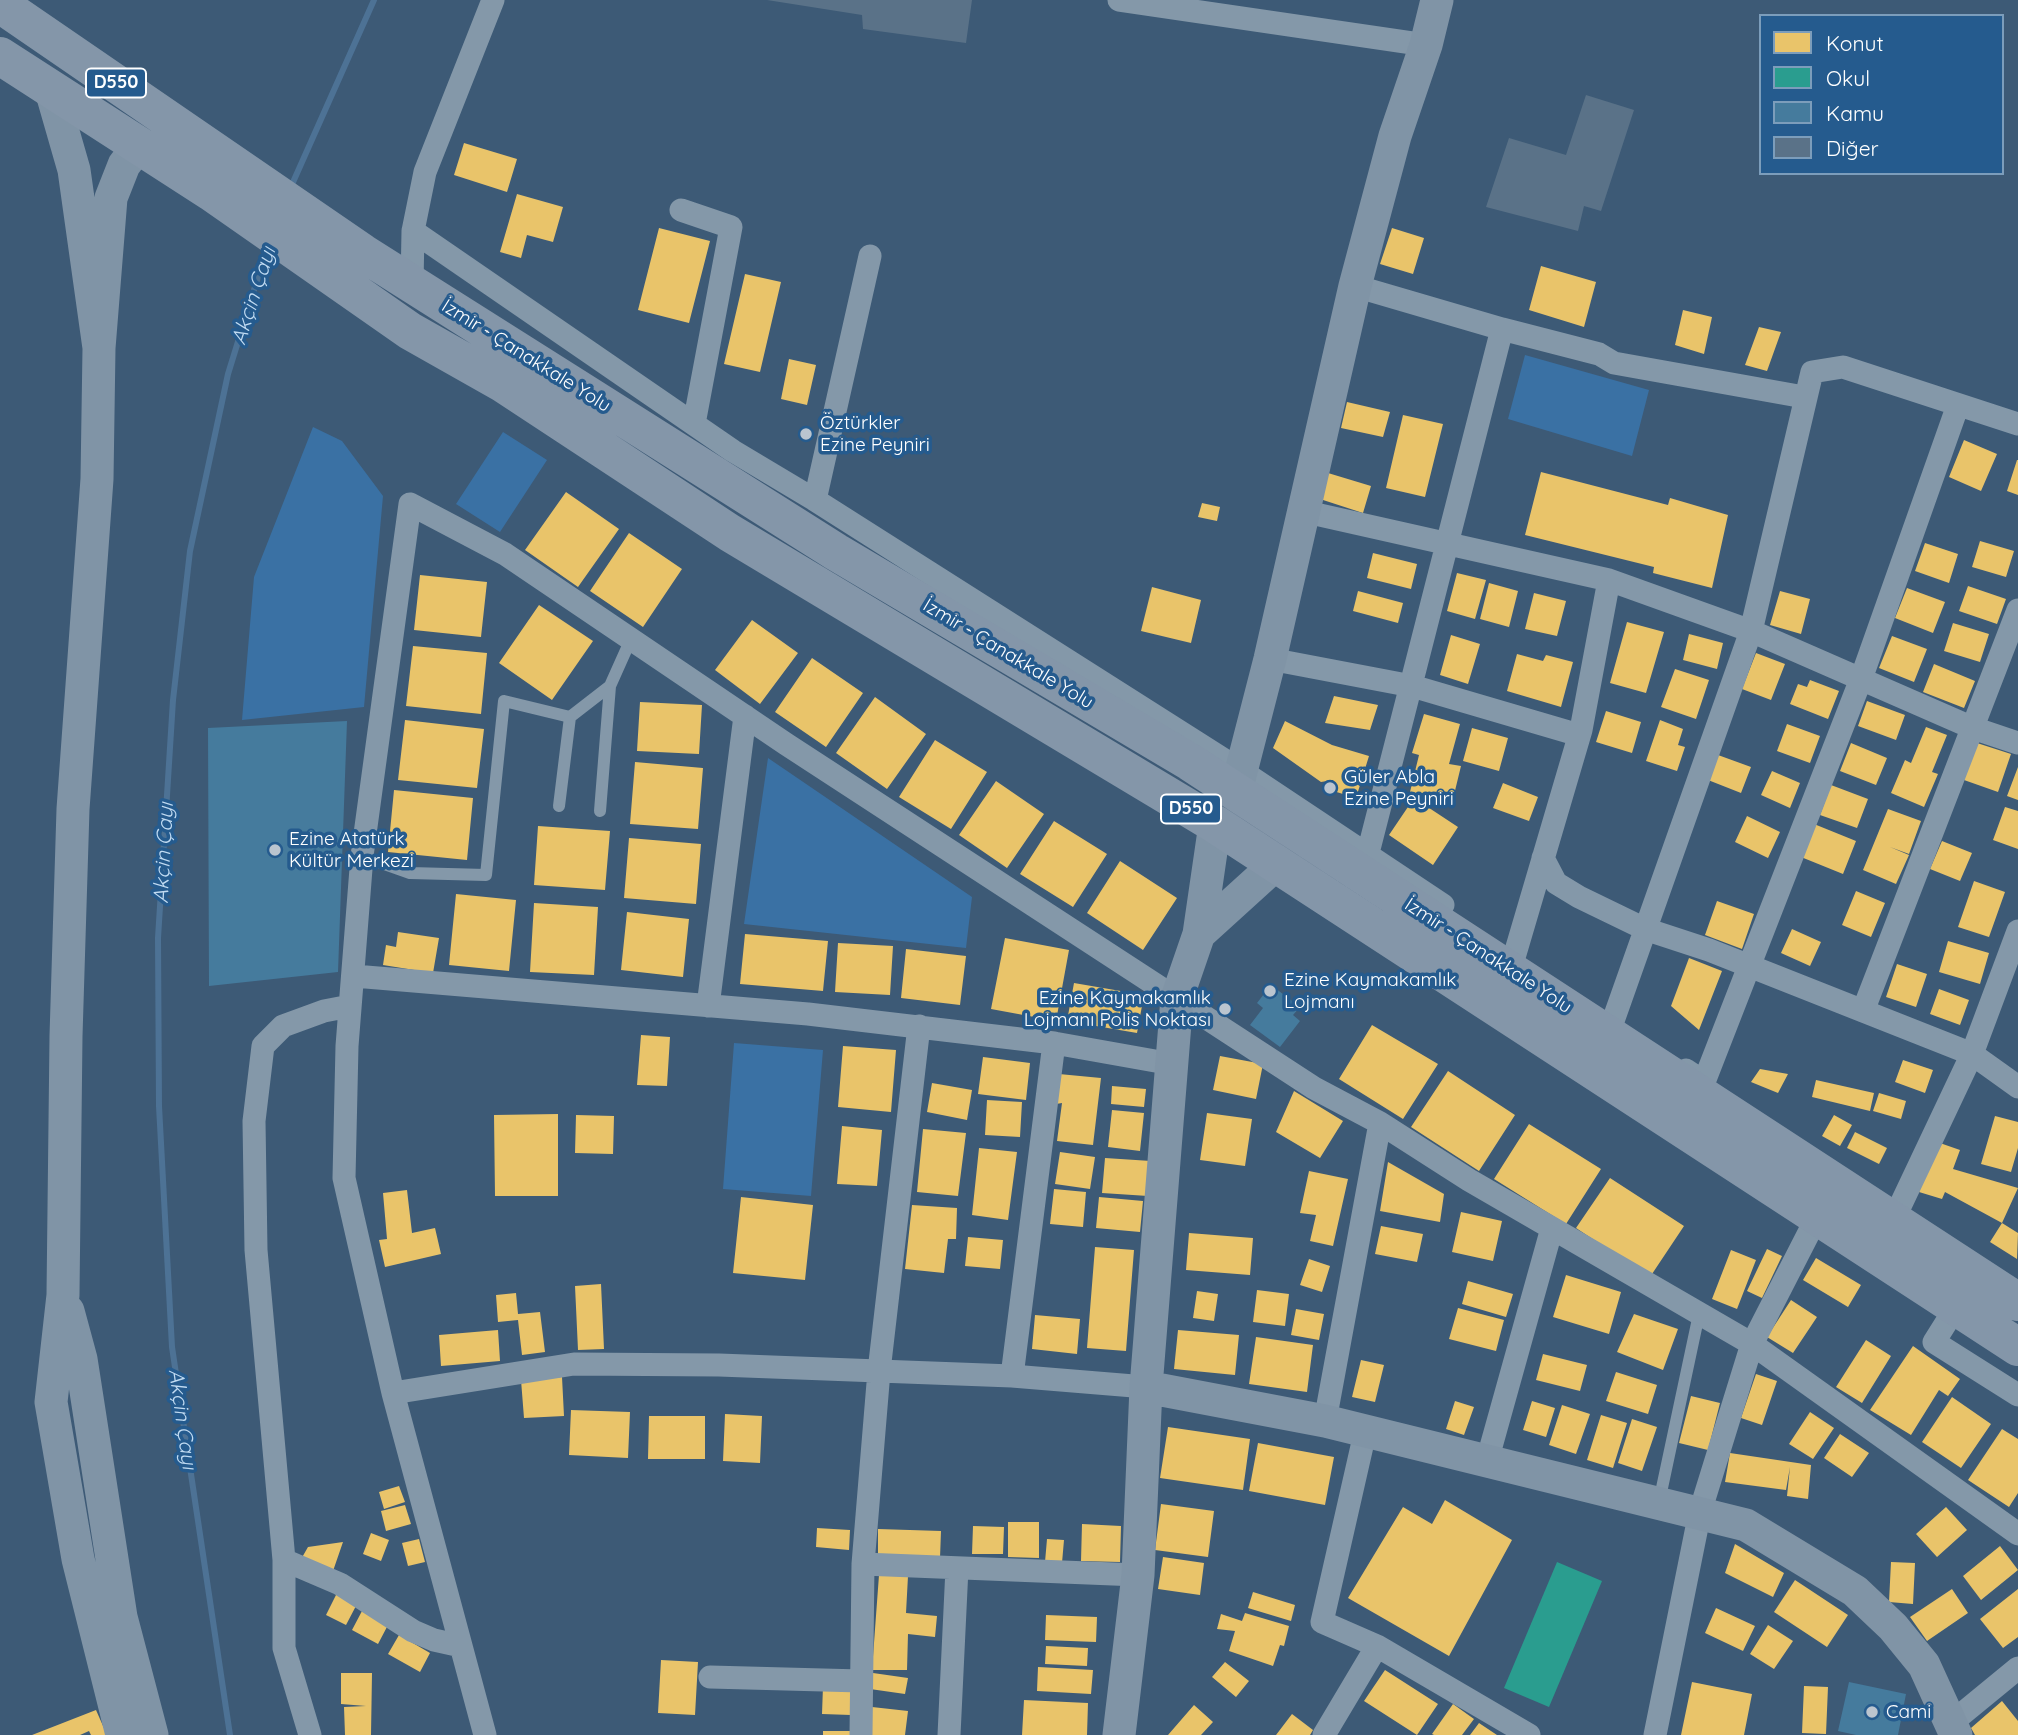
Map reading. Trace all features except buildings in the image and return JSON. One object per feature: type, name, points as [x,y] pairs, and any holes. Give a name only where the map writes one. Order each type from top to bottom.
[{"type":"highway","name":"İzmir - Çanakkale Yolu","points":[[0,4],[220,178],[353,289],[410,331],[502,383],[730,533],[1215,824],[2018,1347]]},
{"type":"highway","name":"İzmir - Çanakkale Yolu","points":[[0,56],[139,145],[220,178],[363,253],[836,552],[1238,780],[1893,1222],[2018,1302]]},
{"type":"main road","points":[[1238,780],[1270,659],[1302,510],[1356,286],[1395,136],[1426,46],[1437,0]]},
{"type":"main road","points":[[51,90],[74,170],[99,348]]},
{"type":"main road","points":[[122,1735],[78,1559],[51,1402],[63,1295],[73,822],[97,479],[99,348],[111,198],[124,165],[139,145]]},
{"type":"main road","points":[[1127,1730],[1138,1575],[1146,1387],[1177,998],[1199,934],[1215,824]]},
{"type":"main road","points":[[1199,934],[1275,865]]},
{"type":"main road","points":[[63,1295],[81,1359],[121,1617],[152,1735]]},
{"type":"main road","points":[[1146,1387],[1325,1421],[1746,1525],[1855,1591],[1894,1627],[1924,1665],[1953,1729]]},
{"type":"street","points":[[412,284],[413,231],[425,172],[493,0]]},
{"type":"street","points":[[1119,0],[1426,46]]},
{"type":"street","points":[[681,210],[731,227],[694,424]]},
{"type":"street","points":[[413,231],[694,424],[816,500],[1238,780],[1368,853],[1704,1082],[1861,679],[1958,405]]},
{"type":"street","points":[[816,500],[870,256]]},
{"type":"street","points":[[1356,286],[1599,354],[1614,363],[1804,397]]},
{"type":"street","points":[[1368,853],[1502,329]]},
{"type":"street","points":[[1613,1021],[1751,631],[1812,372],[1843,367],[2018,424]]},
{"type":"street","points":[[485,1735],[393,1393],[344,1178],[350,1006],[362,856],[410,504],[505,554],[745,716],[1314,1088],[1380,1123],[1752,1345],[2018,1534]]},
{"type":"street","points":[[1302,510],[1449,541],[1609,580],[1751,631],[1973,728],[2018,743]]},
{"type":"street","points":[[1515,954],[1579,735],[1609,580]]},
{"type":"street","points":[[1863,1012],[2018,610]]},
{"type":"street","points":[[1270,659],[1412,686],[1579,735]]},
{"type":"street","points":[[708,1006],[745,716]]},
{"type":"street","points":[[1543,858],[1556,883],[1645,929],[1709,950],[1748,968],[1972,1055],[2018,1087]]},
{"type":"street","points":[[1893,1222],[1972,1055],[2018,931]]},
{"type":"street","points":[[354,976],[919,1026],[1054,1043],[1172,1064]]},
{"type":"street","points":[[310,1735],[284,1648],[284,1560],[256,1250],[254,1121],[263,1046],[284,1026],[324,1011],[350,1006]]},
{"type":"street","points":[[861,1735],[863,1564],[879,1371],[919,1026]]},
{"type":"street","points":[[1013,1376],[1054,1043]]},
{"type":"street","points":[[1325,1421],[1380,1123]]},
{"type":"street","points":[[1655,1735],[1700,1512],[1752,1345],[1817,1217]]},
{"type":"street","points":[[1487,1461],[1552,1228]]},
{"type":"street","points":[[1956,1307],[1934,1342],[2018,1395]]},
{"type":"street","points":[[393,1393],[574,1364],[719,1364],[1013,1376],[1146,1387]]},
{"type":"street","points":[[1366,1433],[1322,1622],[1377,1646],[1529,1735]]},
{"type":"street","points":[[284,1560],[340,1584],[413,1631],[434,1640],[461,1646]]},
{"type":"street","points":[[863,1564],[1138,1575]]},
{"type":"street","points":[[948,1735],[957,1568]]},
{"type":"street","points":[[1324,1735],[1377,1646]]},
{"type":"street","points":[[1953,1729],[2018,1668]]},
{"type":"street","points":[[710,1677],[862,1681]]},
{"type":"lane","points":[[600,811],[610,686],[631,639]]},
{"type":"lane","points":[[559,806],[570,716],[610,686]]},
{"type":"lane","points":[[362,856],[410,873],[486,875],[504,701],[570,716]]},
{"type":"lane","points":[[1659,1502],[1699,1314]]},
{"type":"shaded area","points":[[1525,355],[1649,390],[1632,456],[1508,419]]},
{"type":"shaded area","points":[[313,427],[342,441],[383,496],[364,707],[242,720],[254,577]]},
{"type":"shaded area","points":[[503,432],[547,460],[500,532],[456,504]]},
{"type":"shaded area","points":[[768,758],[972,897],[966,948],[744,924]]},
{"type":"shaded area","points":[[734,1043],[823,1050],[811,1196],[723,1189]]},
{"type":"waterway","name":"Akçin Çayı","points":[[290,189],[374,0]]},
{"type":"waterway","name":"Akçin Çayı","points":[[230,1735],[172,1347],[159,1106],[158,938],[173,700],[190,551],[228,374],[267,248]]},
{"type":"place","name":"Öztürkler Ezine Peyniri","points":[[806,434]]},
{"type":"place","name":"Güler Abla Ezine Peyniri","points":[[1330,788]]},
{"type":"place","name":"Ezine Atatürk Kültür Merkezi","points":[[275,850]]},
{"type":"place","name":"Ezine Kaymakamlık Lojmanı","points":[[1270,991]]},
{"type":"place","name":"Ezine Kaymakamlık Lojmanı Polis Noktası","points":[[1225,1009]]},
{"type":"place","name":"Cami","points":[[1872,1712]]}]
